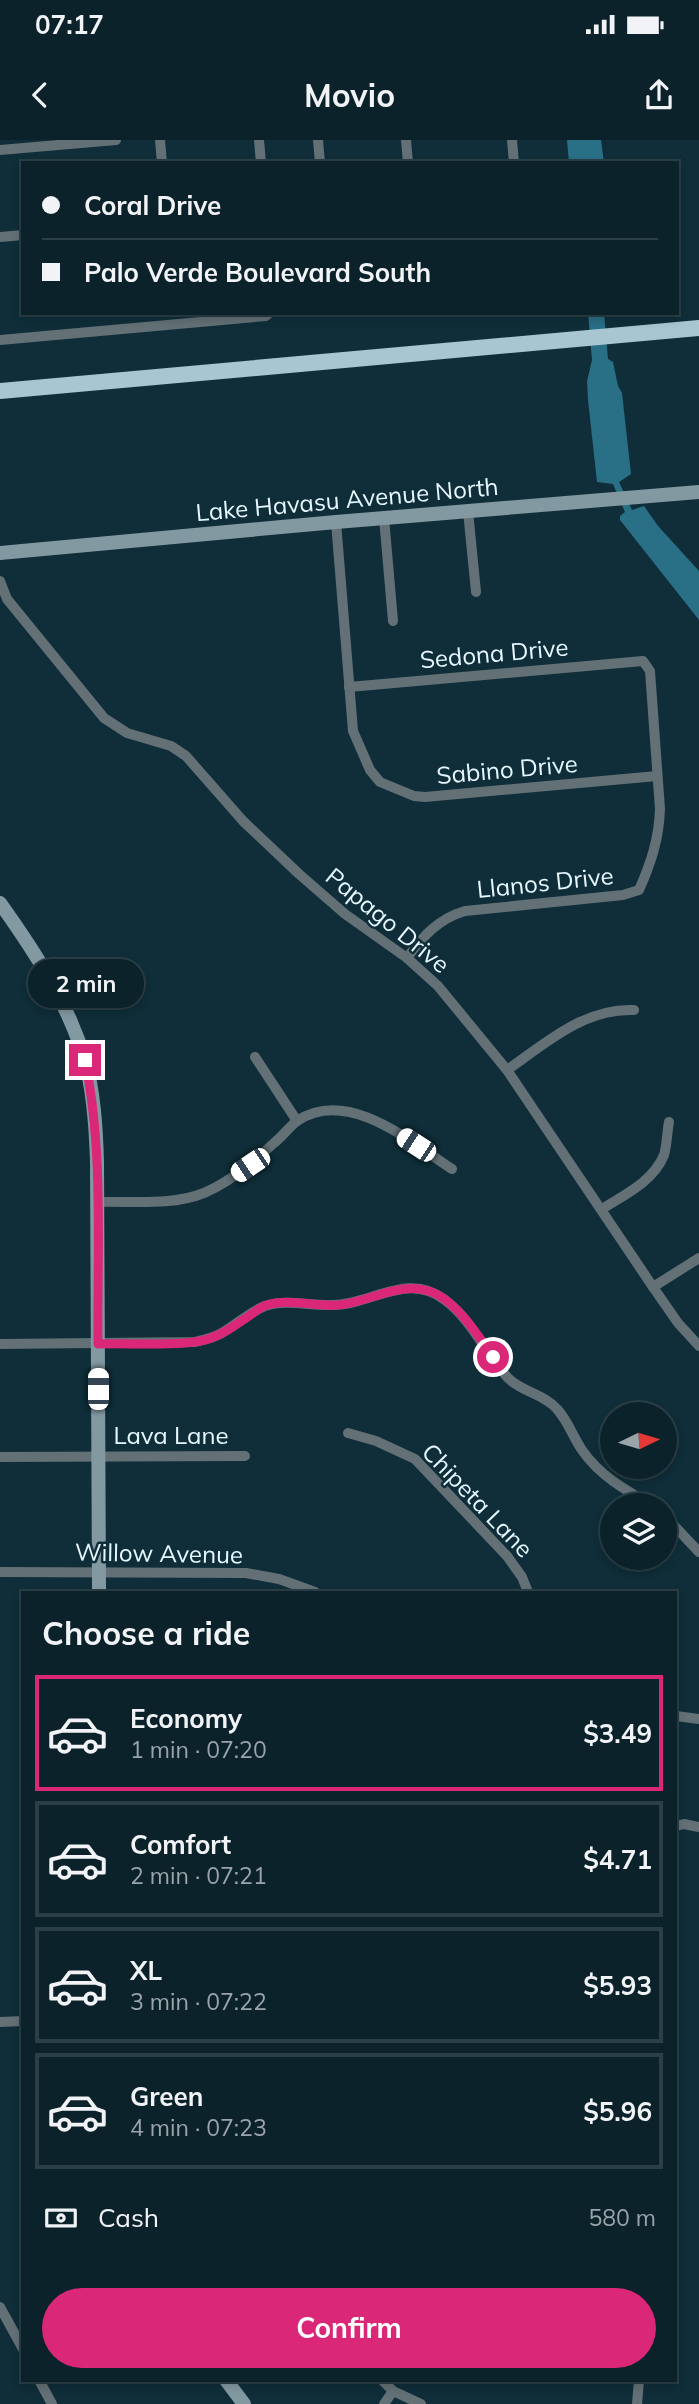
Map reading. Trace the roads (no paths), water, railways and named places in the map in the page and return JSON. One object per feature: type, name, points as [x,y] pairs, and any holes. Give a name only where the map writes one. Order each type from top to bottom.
[{"type":"highway","points":[[0,391],[699,328]]},
{"type":"main road","name":"Lake Havasu Avenue North","points":[[0,553],[699,492]]},
{"type":"main road","points":[[0,903],[50,977],[63,1003],[85,1060],[95,1114],[99,1591]]},
{"type":"main road","points":[[228,2382],[244,2404]]},
{"type":"street","points":[[0,150],[59,142],[116,140]]},
{"type":"street","points":[[160,140],[162,161]]},
{"type":"street","points":[[259,140],[261,161]]},
{"type":"street","points":[[318,140],[320,161]]},
{"type":"street","points":[[406,140],[408,161]]},
{"type":"street","points":[[512,140],[514,161]]},
{"type":"street","points":[[0,237],[21,234]]},
{"type":"street","points":[[0,340],[268,315]]},
{"type":"street","points":[[468,511],[476,592]]},
{"type":"street","points":[[384,518],[393,621]]},
{"type":"street","name":"Sabino Drive","points":[[336,522],[353,731],[370,770],[380,782],[414,796],[425,797],[657,776]]},
{"type":"street","name":"Papago Drive","points":[[0,581],[8,598],[104,718],[127,733],[171,746],[186,756],[243,821],[299,874],[345,914],[407,958],[438,986],[507,1070],[678,1323],[699,1346]]},
{"type":"street","name":"Sedona Drive","points":[[349,687],[643,661]]},
{"type":"street","name":"Llanos Drive","points":[[407,958],[437,923],[451,915],[465,911],[623,895],[639,890],[655,850],[659,830],[650,671],[643,661]]},
{"type":"street","points":[[507,1070],[591,1016],[616,1010],[634,1010]]},
{"type":"street","points":[[255,1057],[298,1121]]},
{"type":"street","points":[[97,1202],[176,1201],[202,1193],[217,1187],[250,1165],[298,1121],[335,1111],[360,1114],[387,1126],[452,1169]]},
{"type":"street","points":[[602,1209],[646,1181],[656,1171],[664,1153],[669,1122]]},
{"type":"street","points":[[653,1287],[699,1258]]},
{"type":"street","points":[[0,1344],[195,1342],[218,1336],[264,1307],[289,1302],[335,1306],[353,1303],[380,1293],[419,1289],[446,1300],[477,1334],[509,1379],[546,1399],[558,1409],[583,1451],[607,1477],[633,1493]]},
{"type":"street","name":"Chipeta Lane","points":[[348,1433],[376,1441],[415,1459],[508,1556],[528,1591]]},
{"type":"street","name":"Lava Lane","points":[[0,1457],[245,1456]]},
{"type":"street","points":[[677,1529],[699,1552]]},
{"type":"street","name":"Willow Avenue","points":[[0,1572],[246,1573],[279,1579],[312,1591]]},
{"type":"street","points":[[677,1716],[699,1719]]},
{"type":"street","points":[[677,1826],[684,1824],[699,1827]]},
{"type":"street","points":[[0,2022],[21,2021]]},
{"type":"street","points":[[0,2307],[21,2345]]},
{"type":"street","points":[[40,2382],[52,2404]]},
{"type":"street","points":[[384,2382],[393,2391],[421,2404]]},
{"type":"street","points":[[637,2404],[639,2382]]},
{"type":"street","points":[[384,2404],[393,2391]]},
{"type":"water","points":[[567,140],[601,140],[604,161],[569,161]]},
{"type":"water","points":[[588,315],[604,315],[608,359],[613,362],[622,393],[631,474],[619,482],[632,510],[644,506],[658,526],[699,571],[699,620],[620,520],[620,516],[625,512],[613,484],[597,482],[587,381],[592,360]]}]
